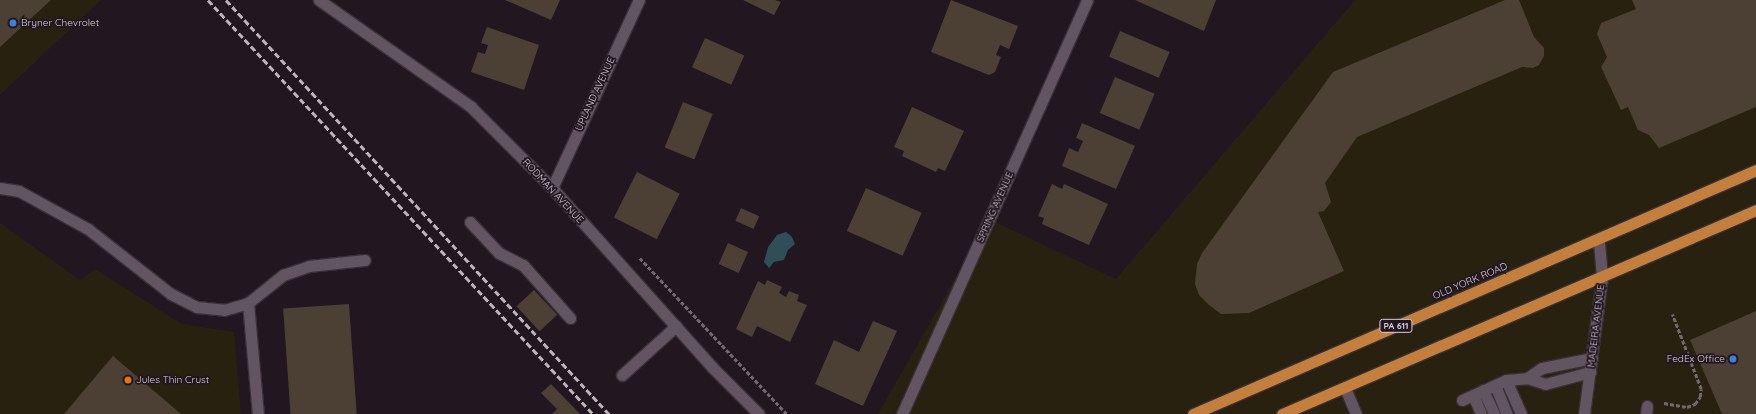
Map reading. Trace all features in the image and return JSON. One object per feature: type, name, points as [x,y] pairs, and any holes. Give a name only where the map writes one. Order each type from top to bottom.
[{"type":"highway","name":"OLD YORK ROAD","points":[[1193,414],[1756,170]]},
{"type":"highway","points":[[1282,414],[1756,210]]},
{"type":"street","name":"RODMAN AVENUE","points":[[319,0],[471,107],[552,188],[676,326],[759,414]]},
{"type":"street","name":"UPLAND AVENUE","points":[[552,188],[638,0]]},
{"type":"street","name":"SPRING AVENUE","points":[[902,414],[1087,0]]},
{"type":"street","points":[[0,188],[19,191],[88,229],[171,294],[197,307],[224,310],[248,302],[283,276],[310,266],[366,260]]},
{"type":"street","points":[[470,222],[499,253],[523,266],[570,318]]},
{"type":"street","name":"MADEIRA AVENUE","points":[[1584,414],[1602,276],[1599,239]]},
{"type":"street","points":[[248,302],[258,414]]},
{"type":"street","points":[[622,375],[676,326]]},
{"type":"street","points":[[1526,378],[1542,368],[1592,358]]},
{"type":"street","points":[[1481,414],[1467,397],[1506,380],[1526,378],[1545,384],[1590,372]]},
{"type":"street","points":[[1506,380],[1521,414]]},
{"type":"street","points":[[1495,386],[1507,414]]},
{"type":"street","points":[[1345,388],[1356,414]]},
{"type":"street","points":[[1483,390],[1494,414]]},
{"type":"path","points":[[637,255],[787,414]]},
{"type":"path","points":[[1661,403],[1687,407],[1695,404],[1700,397],[1701,389],[1672,314]]},
{"type":"shaded area","points":[[0,0],[101,0],[0,95]]},
{"type":"shaded area","points":[[1355,0],[1756,0],[1756,414],[878,414],[989,219],[1116,279]]},
{"type":"shaded area","points":[[0,223],[80,280],[95,269],[182,324],[234,332],[241,414],[0,414]]},
{"type":"water","points":[[786,232],[792,237],[795,244],[788,250],[784,260],[774,262],[769,268],[764,262],[768,247],[777,235]]},
{"type":"building","name":"Bryner Chevrolet","points":[[0,0],[51,0],[0,47]]},
{"type":"building","points":[[505,0],[560,0],[551,20]]},
{"type":"building","points":[[743,0],[775,0],[781,2],[774,15]]},
{"type":"building","points":[[951,0],[1018,26],[1009,49],[1000,45],[996,55],[1001,57],[995,72],[989,75],[931,52]]},
{"type":"building","points":[[1135,0],[1216,0],[1204,31]]},
{"type":"building","points":[[1505,0],[1519,0],[1534,37],[1544,48],[1544,56],[1539,65],[1533,68],[1522,67],[1357,137],[1325,183],[1331,202],[1324,211],[1318,212],[1344,271],[1249,313],[1221,314],[1199,295],[1195,284],[1197,264],[1202,253],[1333,72]]},
{"type":"building","points":[[1632,0],[1756,0],[1756,107],[1659,148],[1649,135],[1638,130],[1628,107],[1621,110],[1601,67],[1607,57],[1597,34],[1601,23],[1636,9]]},
{"type":"building","points":[[487,27],[539,45],[524,90],[471,72],[478,52],[485,54],[488,45],[481,43]]},
{"type":"building","points":[[1120,31],[1170,52],[1159,78],[1109,57]]},
{"type":"building","points":[[705,38],[744,55],[731,85],[692,67]]},
{"type":"building","points":[[1115,77],[1155,94],[1139,130],[1100,113]]},
{"type":"building","points":[[683,102],[713,114],[694,159],[665,147]]},
{"type":"building","points":[[912,107],[964,131],[945,171],[938,168],[936,172],[902,156],[904,151],[894,147]]},
{"type":"building","points":[[1082,123],[1135,146],[1116,189],[1062,166],[1069,148],[1078,152],[1083,141],[1076,138]]},
{"type":"building","points":[[637,172],[680,194],[657,239],[614,217]]},
{"type":"building","points":[[1052,184],[1062,189],[1064,184],[1108,204],[1089,245],[1042,224],[1044,218],[1038,216]]},
{"type":"building","points":[[866,188],[922,213],[903,256],[847,231]]},
{"type":"building","points":[[741,208],[759,216],[754,229],[735,221]]},
{"type":"building","points":[[728,243],[748,252],[739,273],[719,264]]},
{"type":"building","points":[[767,280],[782,287],[779,293],[786,297],[789,291],[799,295],[797,301],[807,305],[790,342],[757,326],[752,337],[736,329],[758,281],[765,285]]},
{"type":"building","points":[[534,290],[557,315],[540,331],[516,306]]},
{"type":"building","points":[[349,304],[357,414],[291,414],[283,309]]},
{"type":"building","points":[[1756,311],[1756,414],[1722,414],[1690,340]]},
{"type":"building","points":[[873,321],[897,331],[863,406],[815,384],[834,340],[859,352]]},
{"type":"building","points":[[113,356],[181,414],[64,414]]},
{"type":"building","points":[[551,384],[580,414],[552,414],[557,409],[541,393]]},
{"type":"railway","points":[[208,0],[593,414]]},
{"type":"railway","points":[[226,0],[609,414]]},
{"type":"place","name":"Bryner Chevrolet","points":[[13,23]]},
{"type":"place","name":"FedEx Office","points":[[1733,359]]},
{"type":"place","name":"Jules Thin Crust","points":[[128,380]]}]
